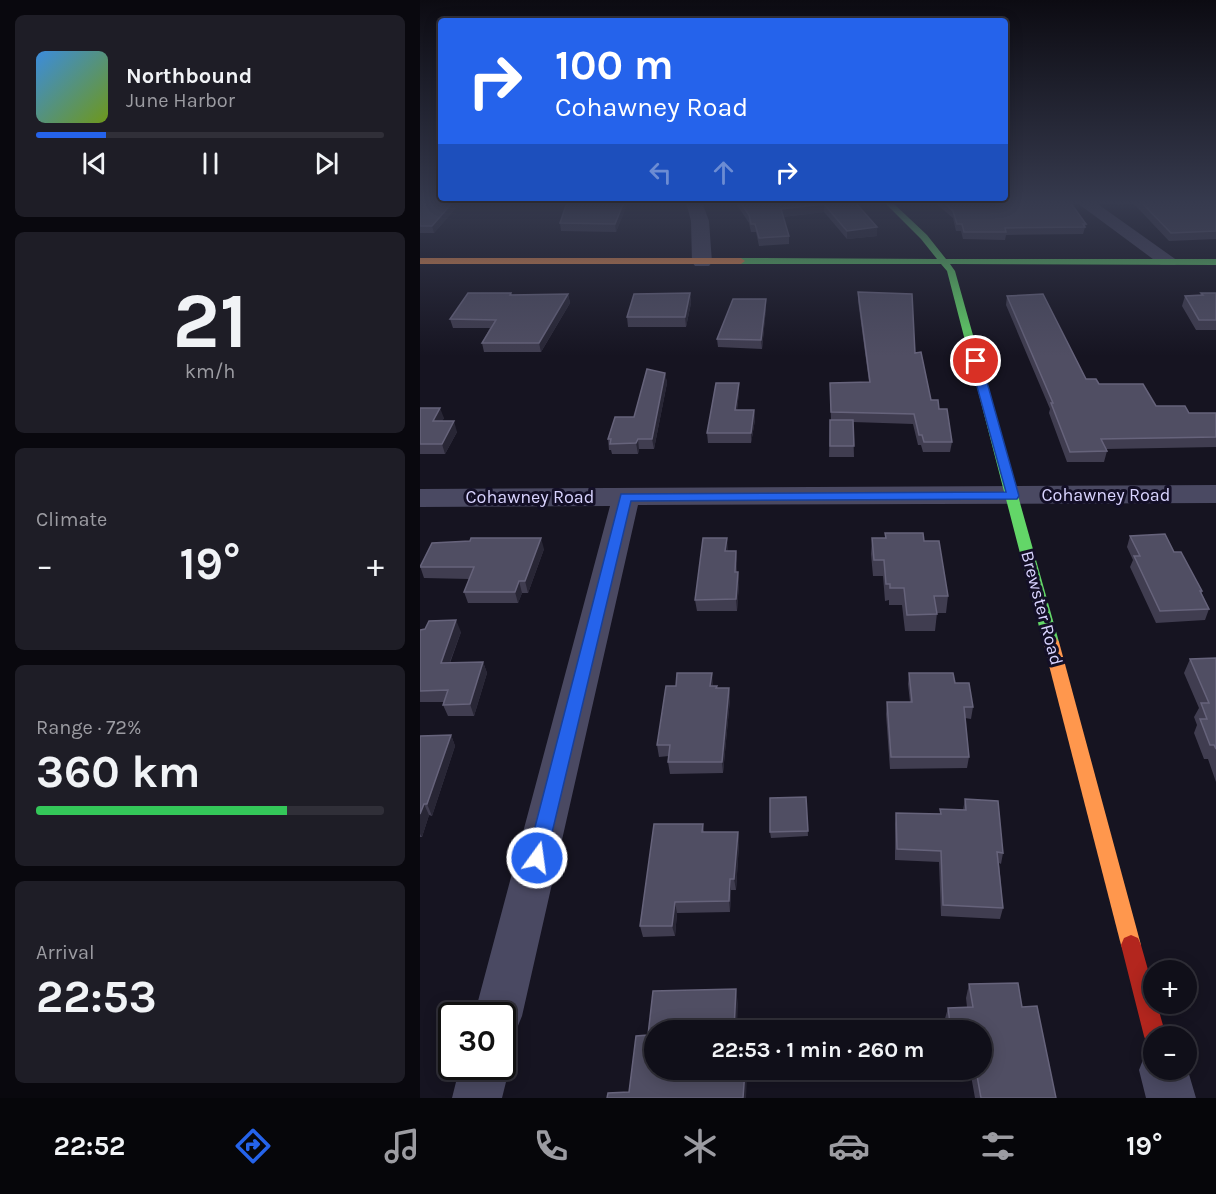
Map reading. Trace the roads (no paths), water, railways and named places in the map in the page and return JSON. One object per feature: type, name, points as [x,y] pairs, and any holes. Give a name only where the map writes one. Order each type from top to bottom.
[{"type":"street","points":[[702,253],[702,262]]},
{"type":"street","name":"Brewster Road","points":[[937,253],[951,271],[1013,496],[1152,1026]]},
{"type":"street","points":[[1157,253],[1168,261]]},
{"type":"street","points":[[420,261],[1216,262]]},
{"type":"street","name":"Cohawney Road","points":[[420,498],[1216,494]]},
{"type":"street","points":[[501,1002],[626,497]]},
{"type":"street","points":[[477,1098],[482,1080]]},
{"type":"street","points":[[1166,1080],[1171,1098]]}]
